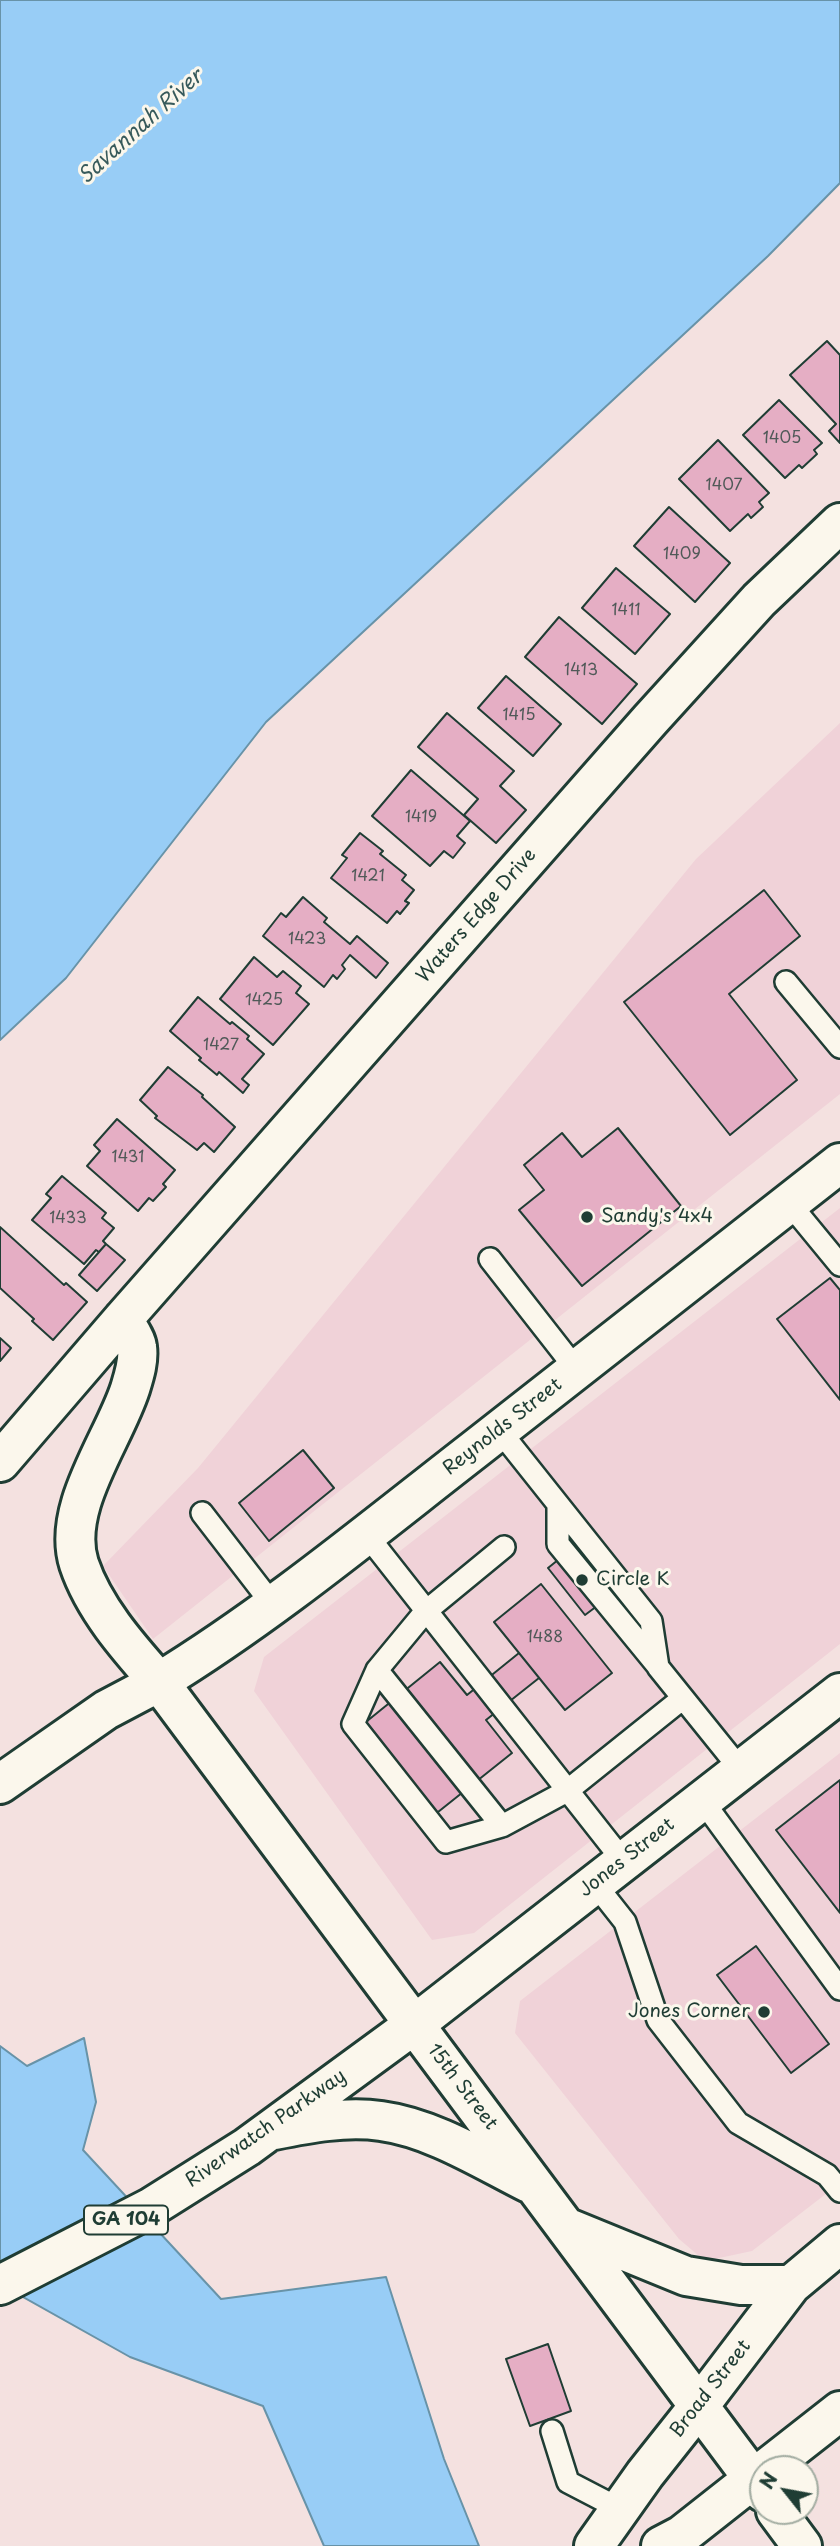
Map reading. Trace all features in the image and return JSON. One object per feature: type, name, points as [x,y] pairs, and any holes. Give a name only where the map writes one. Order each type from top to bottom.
[{"type":"main road","name":"Waters Edge Drive","points":[[0,1462],[650,720],[760,600],[840,523]]},
{"type":"main road","name":"Reynolds Street","points":[[159,1682],[194,1661],[366,1534],[840,1163]]},
{"type":"main road","points":[[0,1784],[106,1710],[159,1682],[130,1649],[94,1597],[79,1564],[75,1544],[76,1520],[84,1496],[127,1398],[136,1370],[137,1346],[123,1319]]},
{"type":"main road","name":"15th Street","points":[[159,1682],[699,2406],[749,2464]]},
{"type":"main road","name":"Jones Street","points":[[415,2024],[840,1693]]},
{"type":"main road","name":"Riverwatch Parkway","points":[[0,2285],[149,2208],[258,2139],[415,2024]]},
{"type":"main road","points":[[258,2139],[312,2123],[361,2119],[402,2125],[425,2133],[535,2186]]},
{"type":"main road","points":[[566,2227],[686,2276],[740,2285],[791,2285]]},
{"type":"main road","name":"Broad Street","points":[[594,2546],[645,2474],[791,2285],[840,2244]]},
{"type":"main road","points":[[788,2455],[840,2411]]},
{"type":"main road","points":[[662,2546],[682,2535],[749,2487]]},
{"type":"lane","points":[[786,982],[840,1047]]},
{"type":"lane","points":[[789,1203],[840,1265]]},
{"type":"lane","points":[[490,1259],[576,1369]]},
{"type":"lane","points":[[499,1430],[650,1621],[659,1667],[741,1770]]},
{"type":"lane","points":[[202,1513],[272,1605]]},
{"type":"lane","points":[[366,1534],[567,1791],[609,1873],[658,2020],[738,2123],[827,2175],[840,2191]]},
{"type":"lane","points":[[504,1547],[425,1612],[377,1670],[353,1724],[446,1842],[502,1826],[567,1791],[683,1698]]},
{"type":"lane","points":[[377,1670],[502,1826]]},
{"type":"lane","points":[[702,1800],[840,1989]]},
{"type":"lane","points":[[552,2431],[568,2482],[620,2509]]},
{"type":"shaded area","points":[[840,723],[840,1094],[153,1639],[103,1566],[198,1468],[696,859]]},
{"type":"shaded area","points":[[840,1208],[840,1644],[474,1933],[432,1940],[254,1691],[264,1657]]},
{"type":"shaded area","points":[[840,1753],[840,2183],[752,2251],[705,2261],[679,2239],[515,2033],[520,2001]]},
{"type":"water","name":"Savannah River","points":[[0,0],[840,0],[840,183],[768,256],[266,722],[66,978],[0,1040]]},
{"type":"water","points":[[84,2038],[96,2102],[83,2150],[221,2299],[386,2277],[444,2459],[479,2546],[324,2546],[263,2406],[130,2357],[0,2284],[0,2046],[27,2066]]},
{"type":"building","points":[[827,341],[840,355],[840,443],[829,431],[836,424],[790,375]]},
{"type":"building","points":[[779,400],[822,443],[814,450],[817,454],[802,468],[799,465],[785,478],[743,435]]},
{"type":"building","points":[[718,440],[769,493],[759,502],[763,507],[751,518],[748,514],[730,531],[679,479]]},
{"type":"building","points":[[669,507],[730,563],[695,602],[634,546]]},
{"type":"building","points":[[616,568],[670,614],[635,654],[582,608]]},
{"type":"building","points":[[559,617],[637,684],[602,724],[525,657]]},
{"type":"building","points":[[506,676],[561,724],[533,756],[478,708]]},
{"type":"building","points":[[447,713],[514,771],[500,786],[526,810],[496,843],[464,815],[478,799],[418,747]]},
{"type":"building","points":[[411,770],[470,821],[457,836],[465,843],[453,858],[444,851],[430,866],[372,816]]},
{"type":"building","points":[[360,833],[383,851],[380,854],[406,875],[402,880],[414,890],[405,901],[409,903],[400,914],[397,911],[387,923],[331,878],[347,858],[342,855]]},
{"type":"building","points":[[764,890],[800,936],[729,994],[797,1080],[730,1135],[624,1002]]},
{"type":"building","points":[[303,897],[327,918],[324,922],[350,944],[357,936],[388,963],[376,978],[350,955],[342,965],[345,969],[337,979],[333,975],[324,987],[263,936],[281,913],[286,917]]},
{"type":"building","points":[[254,957],[277,977],[283,971],[301,986],[296,993],[309,1004],[273,1045],[220,999]]},
{"type":"building","points":[[198,997],[249,1036],[247,1039],[264,1054],[242,1079],[249,1085],[243,1093],[219,1072],[217,1075],[199,1060],[201,1058],[170,1031]]},
{"type":"building","points":[[168,1067],[203,1095],[202,1097],[235,1127],[214,1152],[204,1143],[197,1150],[155,1118],[157,1116],[140,1100]]},
{"type":"building","points":[[117,1119],[175,1170],[163,1184],[166,1187],[153,1201],[149,1198],[138,1211],[87,1166],[100,1151],[94,1145]]},
{"type":"building","points":[[618,1128],[681,1206],[582,1286],[519,1210],[544,1190],[524,1165],[562,1133],[582,1157]]},
{"type":"building","points":[[62,1176],[106,1213],[102,1218],[114,1228],[103,1241],[106,1244],[99,1252],[96,1250],[84,1264],[32,1220],[51,1198],[46,1194]]},
{"type":"building","points":[[0,1227],[64,1285],[66,1283],[87,1302],[53,1340],[0,1288]]},
{"type":"building","points":[[106,1244],[125,1260],[97,1291],[79,1275]]},
{"type":"building","points":[[830,1278],[840,1290],[840,1400],[777,1319]]},
{"type":"building","points":[[0,1338],[11,1348],[0,1361]]},
{"type":"building","points":[[303,1450],[334,1488],[269,1541],[239,1503]]},
{"type":"building","name":"Circle K","points":[[579,1543],[617,1591],[585,1615],[548,1568]]},
{"type":"building","points":[[541,1584],[612,1673],[565,1710],[494,1622]]},
{"type":"building","points":[[519,1653],[539,1678],[486,1720],[512,1753],[428,1820],[356,1730],[440,1662],[467,1695]]},
{"type":"building","points":[[840,1780],[840,1913],[776,1830]]},
{"type":"building","points":[[756,1946],[829,2044],[791,2073],[717,1975]]},
{"type":"building","points":[[548,2344],[571,2411],[530,2426],[506,2359]]},
{"type":"place","name":"Sandy's 4x4","points":[[587,1217]]},
{"type":"place","name":"Circle K","points":[[582,1580]]},
{"type":"place","name":"Jones Corner","points":[[764,2012]]}]
